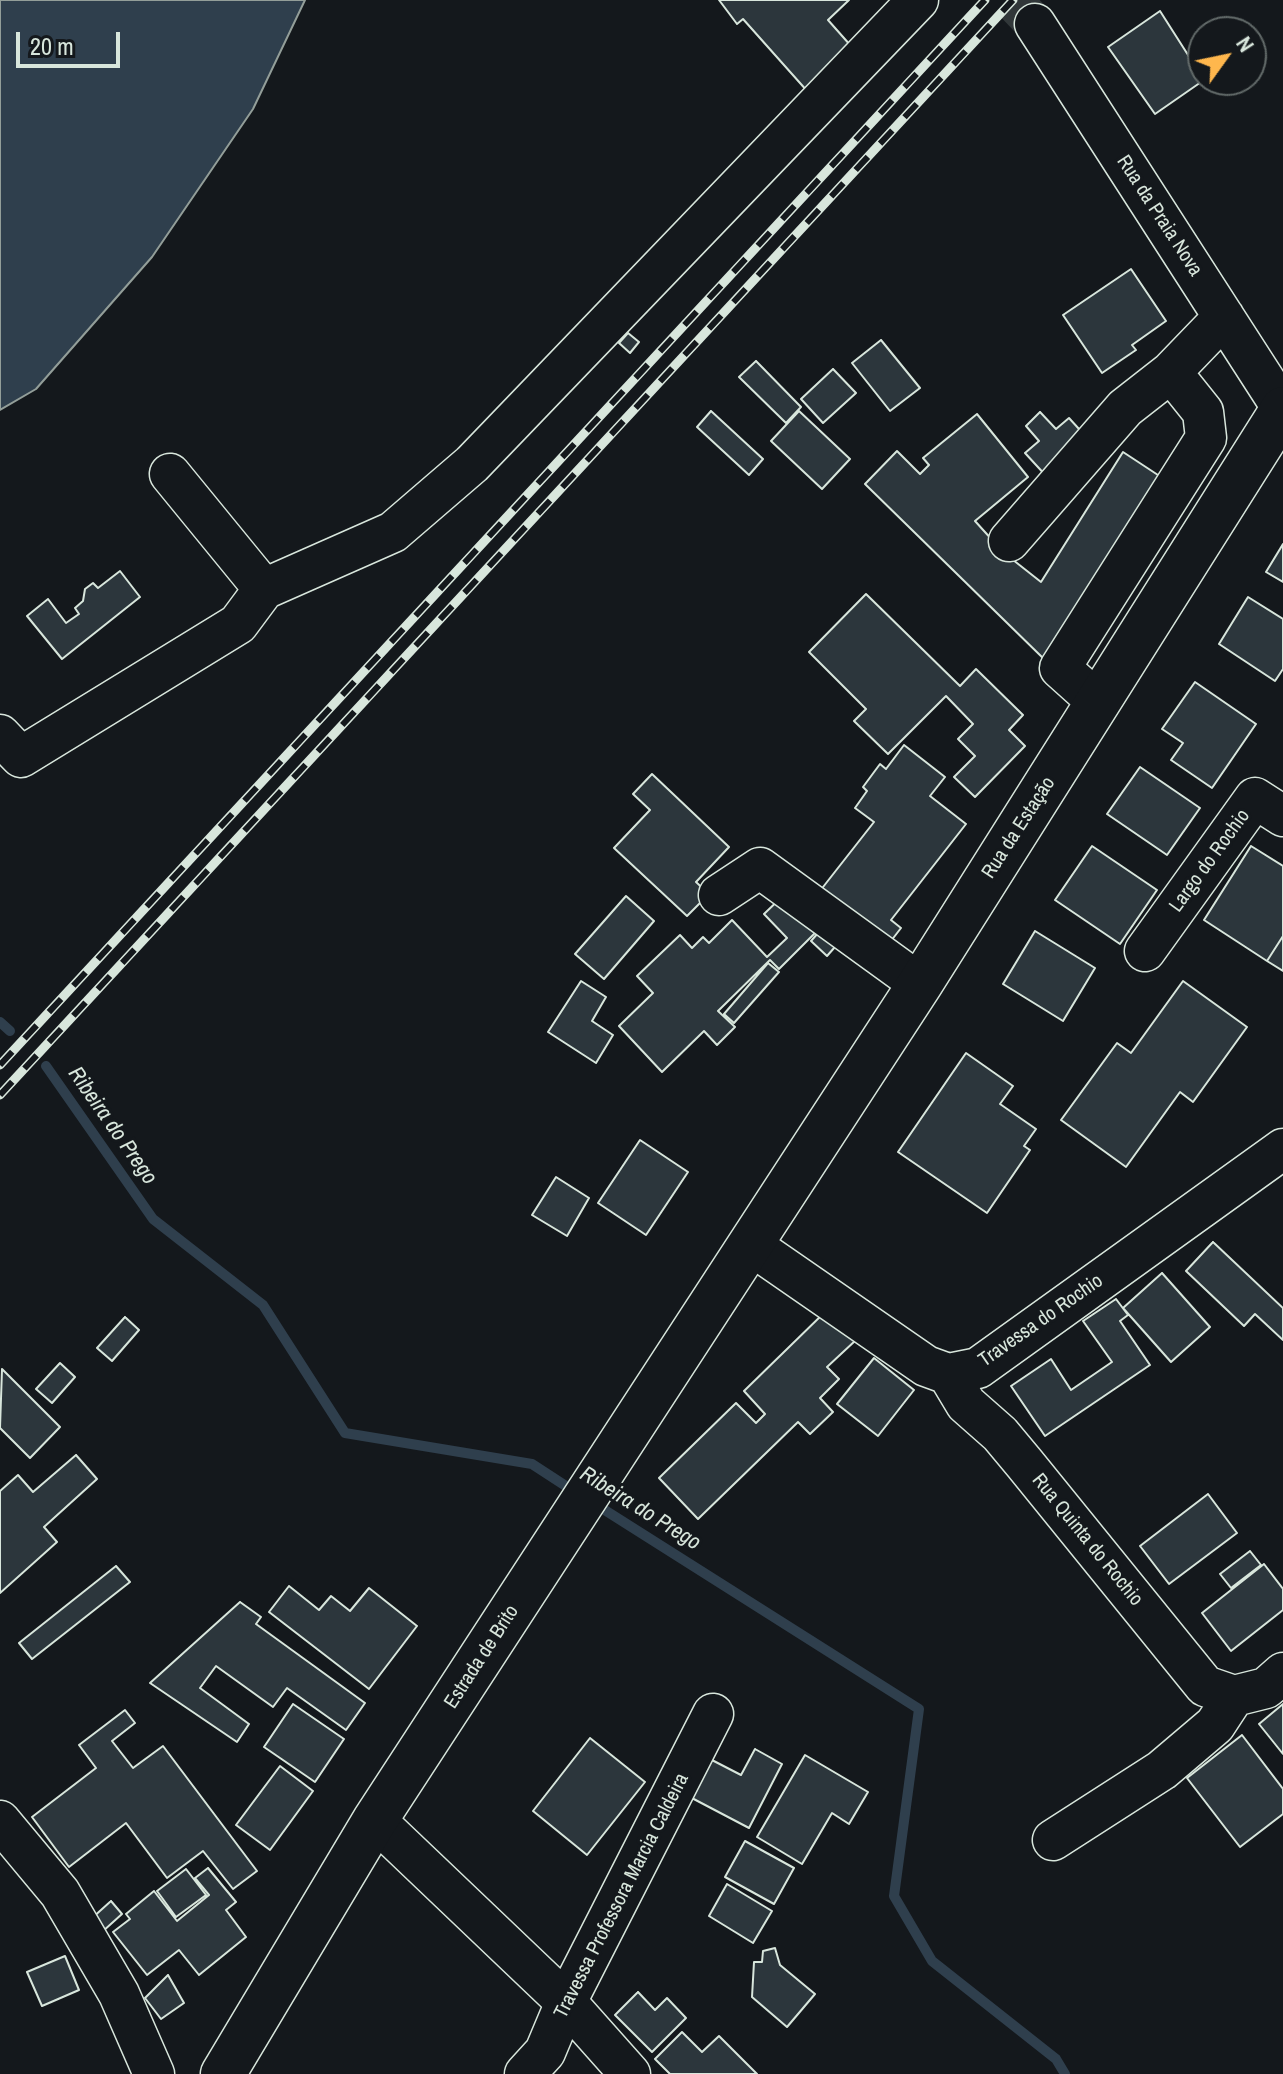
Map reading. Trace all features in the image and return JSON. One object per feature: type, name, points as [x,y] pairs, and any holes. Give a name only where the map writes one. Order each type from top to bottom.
[{"type":"main road","name":"Rua da Estação","points":[[751,1245],[1279,427]]},
{"type":"main road","name":"Estrada de Brito","points":[[223,2074],[375,1820],[751,1245]]},
{"type":"street","points":[[0,735],[21,757],[238,624],[264,589],[393,532],[472,464],[918,0]]},
{"type":"street","name":"Rua da Praia Nova","points":[[1035,24],[1224,317],[1279,427]]},
{"type":"street","points":[[1009,541],[1125,408],[1171,372],[1224,317]]},
{"type":"street","points":[[1099,703],[1060,668],[1206,438],[1203,412],[1171,372]]},
{"type":"street","points":[[170,474],[264,589]]},
{"type":"street","name":"Largo do Rochio","points":[[1145,951],[1255,798],[1283,816]]},
{"type":"street","points":[[719,895],[760,868],[920,984]]},
{"type":"street","name":"Travessa do Rochio","points":[[948,1374],[978,1368],[1283,1149]]},
{"type":"street","points":[[751,1245],[926,1366],[948,1374]]},
{"type":"street","name":"Rua Quinta do Rochio","points":[[948,1374],[966,1404],[1000,1434],[1205,1686],[1234,1696]]},
{"type":"street","points":[[1053,1840],[1162,1770],[1215,1725],[1234,1696],[1266,1688],[1283,1673]]},
{"type":"street","name":"Travessa Professora Marcia Caldeira","points":[[525,2074],[545,2052],[566,2002],[713,1714]]},
{"type":"street","points":[[375,1820],[566,2002],[630,2074]]},
{"type":"street","points":[[0,1821],[60,1893],[119,1994],[154,2074]]},
{"type":"water","points":[[0,0],[305,0],[253,109],[152,257],[36,389],[0,410]]},
{"type":"building","points":[[719,0],[849,0],[828,20],[851,46],[808,92],[743,19],[737,24]]},
{"type":"building","points":[[1160,11],[1187,53],[1187,92],[1155,114],[1108,47]]},
{"type":"building","points":[[1131,269],[1166,321],[1132,345],[1136,350],[1102,373],[1063,315]]},
{"type":"building","points":[[628,333],[639,342],[630,353],[619,343]]},
{"type":"building","points":[[881,340],[920,388],[890,411],[852,363]]},
{"type":"building","points":[[756,361],[801,407],[786,423],[739,377]]},
{"type":"building","points":[[833,369],[856,393],[823,423],[801,399]]},
{"type":"building","points":[[711,411],[763,459],[749,475],[697,427]]},
{"type":"building","points":[[799,411],[850,459],[822,489],[771,441]]},
{"type":"building","points":[[1040,412],[1056,429],[1069,418],[1089,440],[1048,478],[1025,453],[1039,441],[1026,426]]},
{"type":"building","points":[[977,414],[1028,477],[975,521],[1003,552],[1041,582],[1123,452],[1161,477],[1046,661],[865,484],[897,451],[920,474],[929,465],[923,458]]},
{"type":"building","points":[[1283,544],[1283,582],[1266,572]]},
{"type":"building","points":[[120,571],[140,597],[62,659],[27,616],[48,599],[66,623],[79,614],[75,608],[83,601],[85,589],[93,583],[98,588]]},
{"type":"building","points":[[866,594],[960,686],[976,669],[1023,715],[1009,730],[1025,746],[975,797],[954,777],[975,756],[958,739],[973,724],[946,696],[888,754],[854,721],[866,709],[809,652]]},
{"type":"building","points":[[1248,597],[1283,619],[1283,669],[1275,681],[1219,644]]},
{"type":"building","points":[[1195,682],[1256,724],[1212,788],[1171,760],[1183,743],[1162,729]]},
{"type":"building","points":[[904,745],[945,777],[930,796],[966,824],[891,920],[901,928],[884,950],[816,896],[874,822],[855,808],[867,791],[863,787],[880,764],[886,769]]},
{"type":"building","points":[[1140,767],[1200,808],[1167,855],[1107,814]]},
{"type":"building","points":[[652,774],[729,847],[696,882],[709,894],[687,916],[614,848],[650,810],[633,794]]},
{"type":"building","points":[[1092,846],[1157,890],[1120,944],[1055,900]]},
{"type":"building","points":[[1251,846],[1283,866],[1283,936],[1267,961],[1204,920]]},
{"type":"building","points":[[787,892],[821,927],[779,969],[770,960],[718,1011],[735,1027],[717,1045],[704,1031],[662,1072],[619,1026],[653,993],[637,976],[680,935],[692,948],[703,937],[709,943],[732,920],[767,957],[787,938],[764,914]]},
{"type":"building","points":[[626,896],[654,921],[604,979],[575,954]]},
{"type":"building","points":[[826,924],[842,939],[827,956],[811,941]]},
{"type":"building","points":[[1035,931],[1095,968],[1063,1021],[1003,984]]},
{"type":"building","points":[[1283,936],[1283,971],[1267,961]]},
{"type":"building","points":[[768,963],[779,972],[734,1023],[724,1014]]},
{"type":"building","points":[[581,981],[606,997],[592,1021],[613,1035],[596,1063],[548,1032]]},
{"type":"building","points":[[1183,981],[1247,1027],[1193,1102],[1180,1092],[1126,1167],[1061,1120],[1117,1043],[1131,1053]]},
{"type":"building","points":[[966,1053],[1013,1086],[1000,1104],[1036,1129],[1024,1146],[1030,1150],[987,1213],[898,1152]]},
{"type":"building","points":[[640,1140],[688,1172],[646,1235],[598,1203]]},
{"type":"building","points":[[556,1177],[589,1198],[567,1236],[532,1215]]},
{"type":"building","points":[[1213,1242],[1283,1308],[1283,1340],[1255,1314],[1244,1326],[1186,1271]]},
{"type":"building","points":[[1162,1273],[1210,1327],[1171,1362],[1123,1308]]},
{"type":"building","points":[[1116,1299],[1128,1315],[1120,1321],[1150,1365],[1045,1436],[1011,1386],[1051,1359],[1071,1390],[1112,1362],[1083,1321]]},
{"type":"building","points":[[827,1310],[856,1340],[827,1367],[839,1379],[820,1398],[833,1412],[810,1434],[798,1422],[698,1519],[659,1478],[736,1403],[756,1423],[765,1414],[744,1391]]},
{"type":"building","points":[[125,1317],[139,1330],[112,1361],[97,1348]]},
{"type":"building","points":[[874,1358],[914,1390],[878,1436],[837,1404]]},
{"type":"building","points":[[60,1363],[75,1377],[52,1403],[36,1389]]},
{"type":"building","points":[[2,1369],[60,1427],[30,1458],[0,1428]]},
{"type":"building","points":[[76,1455],[97,1479],[44,1527],[57,1542],[0,1593],[0,1491],[18,1475],[33,1492]]},
{"type":"building","points":[[1208,1494],[1237,1533],[1169,1584],[1140,1546]]},
{"type":"building","points":[[1250,1551],[1261,1565],[1231,1588],[1220,1574]]},
{"type":"building","points":[[1264,1564],[1283,1589],[1283,1610],[1231,1651],[1202,1613]]},
{"type":"building","points":[[116,1566],[130,1582],[32,1659],[19,1643]]},
{"type":"building","points":[[289,1586],[319,1610],[331,1596],[350,1611],[369,1588],[417,1626],[369,1689],[269,1612]]},
{"type":"building","points":[[240,1602],[261,1617],[256,1624],[365,1703],[346,1730],[287,1688],[273,1707],[216,1666],[200,1688],[249,1724],[237,1742],[150,1683]]},
{"type":"building","points":[[293,1704],[344,1739],[315,1782],[264,1747]]},
{"type":"building","points":[[1283,1704],[1283,1754],[1259,1724]]},
{"type":"building","points":[[125,1710],[135,1723],[112,1741],[133,1768],[163,1746],[257,1871],[233,1889],[203,1851],[167,1878],[126,1823],[69,1867],[32,1817],[96,1768],[79,1745]]},
{"type":"building","points":[[1242,1735],[1283,1789],[1283,1814],[1240,1847],[1187,1778]]},
{"type":"building","points":[[590,1738],[645,1782],[587,1855],[533,1811]]},
{"type":"building","points":[[755,1749],[782,1764],[749,1828],[688,1796],[708,1758],[741,1775]]},
{"type":"building","points":[[805,1755],[868,1792],[849,1824],[832,1813],[802,1864],[757,1837]]},
{"type":"building","points":[[280,1766],[313,1791],[270,1850],[236,1825]]},
{"type":"building","points":[[745,1841],[794,1868],[774,1904],[725,1877]]},
{"type":"building","points":[[208,1868],[236,1902],[226,1910],[246,1937],[199,1975],[179,1950],[147,1975],[113,1932],[130,1919],[126,1914],[154,1891],[177,1921],[209,1895],[195,1878]]},
{"type":"building","points":[[186,1869],[206,1895],[176,1917],[157,1891]]},
{"type":"building","points":[[727,1884],[772,1911],[753,1943],[709,1916]]},
{"type":"building","points":[[111,1901],[122,1914],[102,1932],[91,1919]]},
{"type":"building","points":[[775,1948],[780,1965],[815,1994],[787,2027],[752,1997],[754,1962],[762,1962],[763,1951]]},
{"type":"building","points":[[65,1956],[79,1990],[42,2006],[27,1972]]},
{"type":"building","points":[[168,1975],[184,2003],[161,2019],[145,1998]]},
{"type":"building","points":[[638,1992],[655,2010],[667,1998],[686,2018],[652,2052],[615,2015]]},
{"type":"building","points":[[682,2032],[702,2052],[719,2036],[757,2074],[670,2074],[655,2059]]},
{"type":"waterway","name":"Ribeira do Prego","points":[[0,1022],[10,1031]]},
{"type":"waterway","name":"Ribeira do Prego","points":[[46,1066],[153,1219],[263,1305],[345,1433],[532,1464],[575,1492]]},
{"type":"waterway","name":"Ribeira do Prego","points":[[592,1502],[919,1709],[894,1896],[932,1961],[1056,2059],[1065,2074]]},
{"type":"tunnel","points":[[1012,0],[1035,24]]},
{"type":"railway","points":[[0,1065],[985,0]]},
{"type":"railway","points":[[0,1095],[1013,0]]}]
